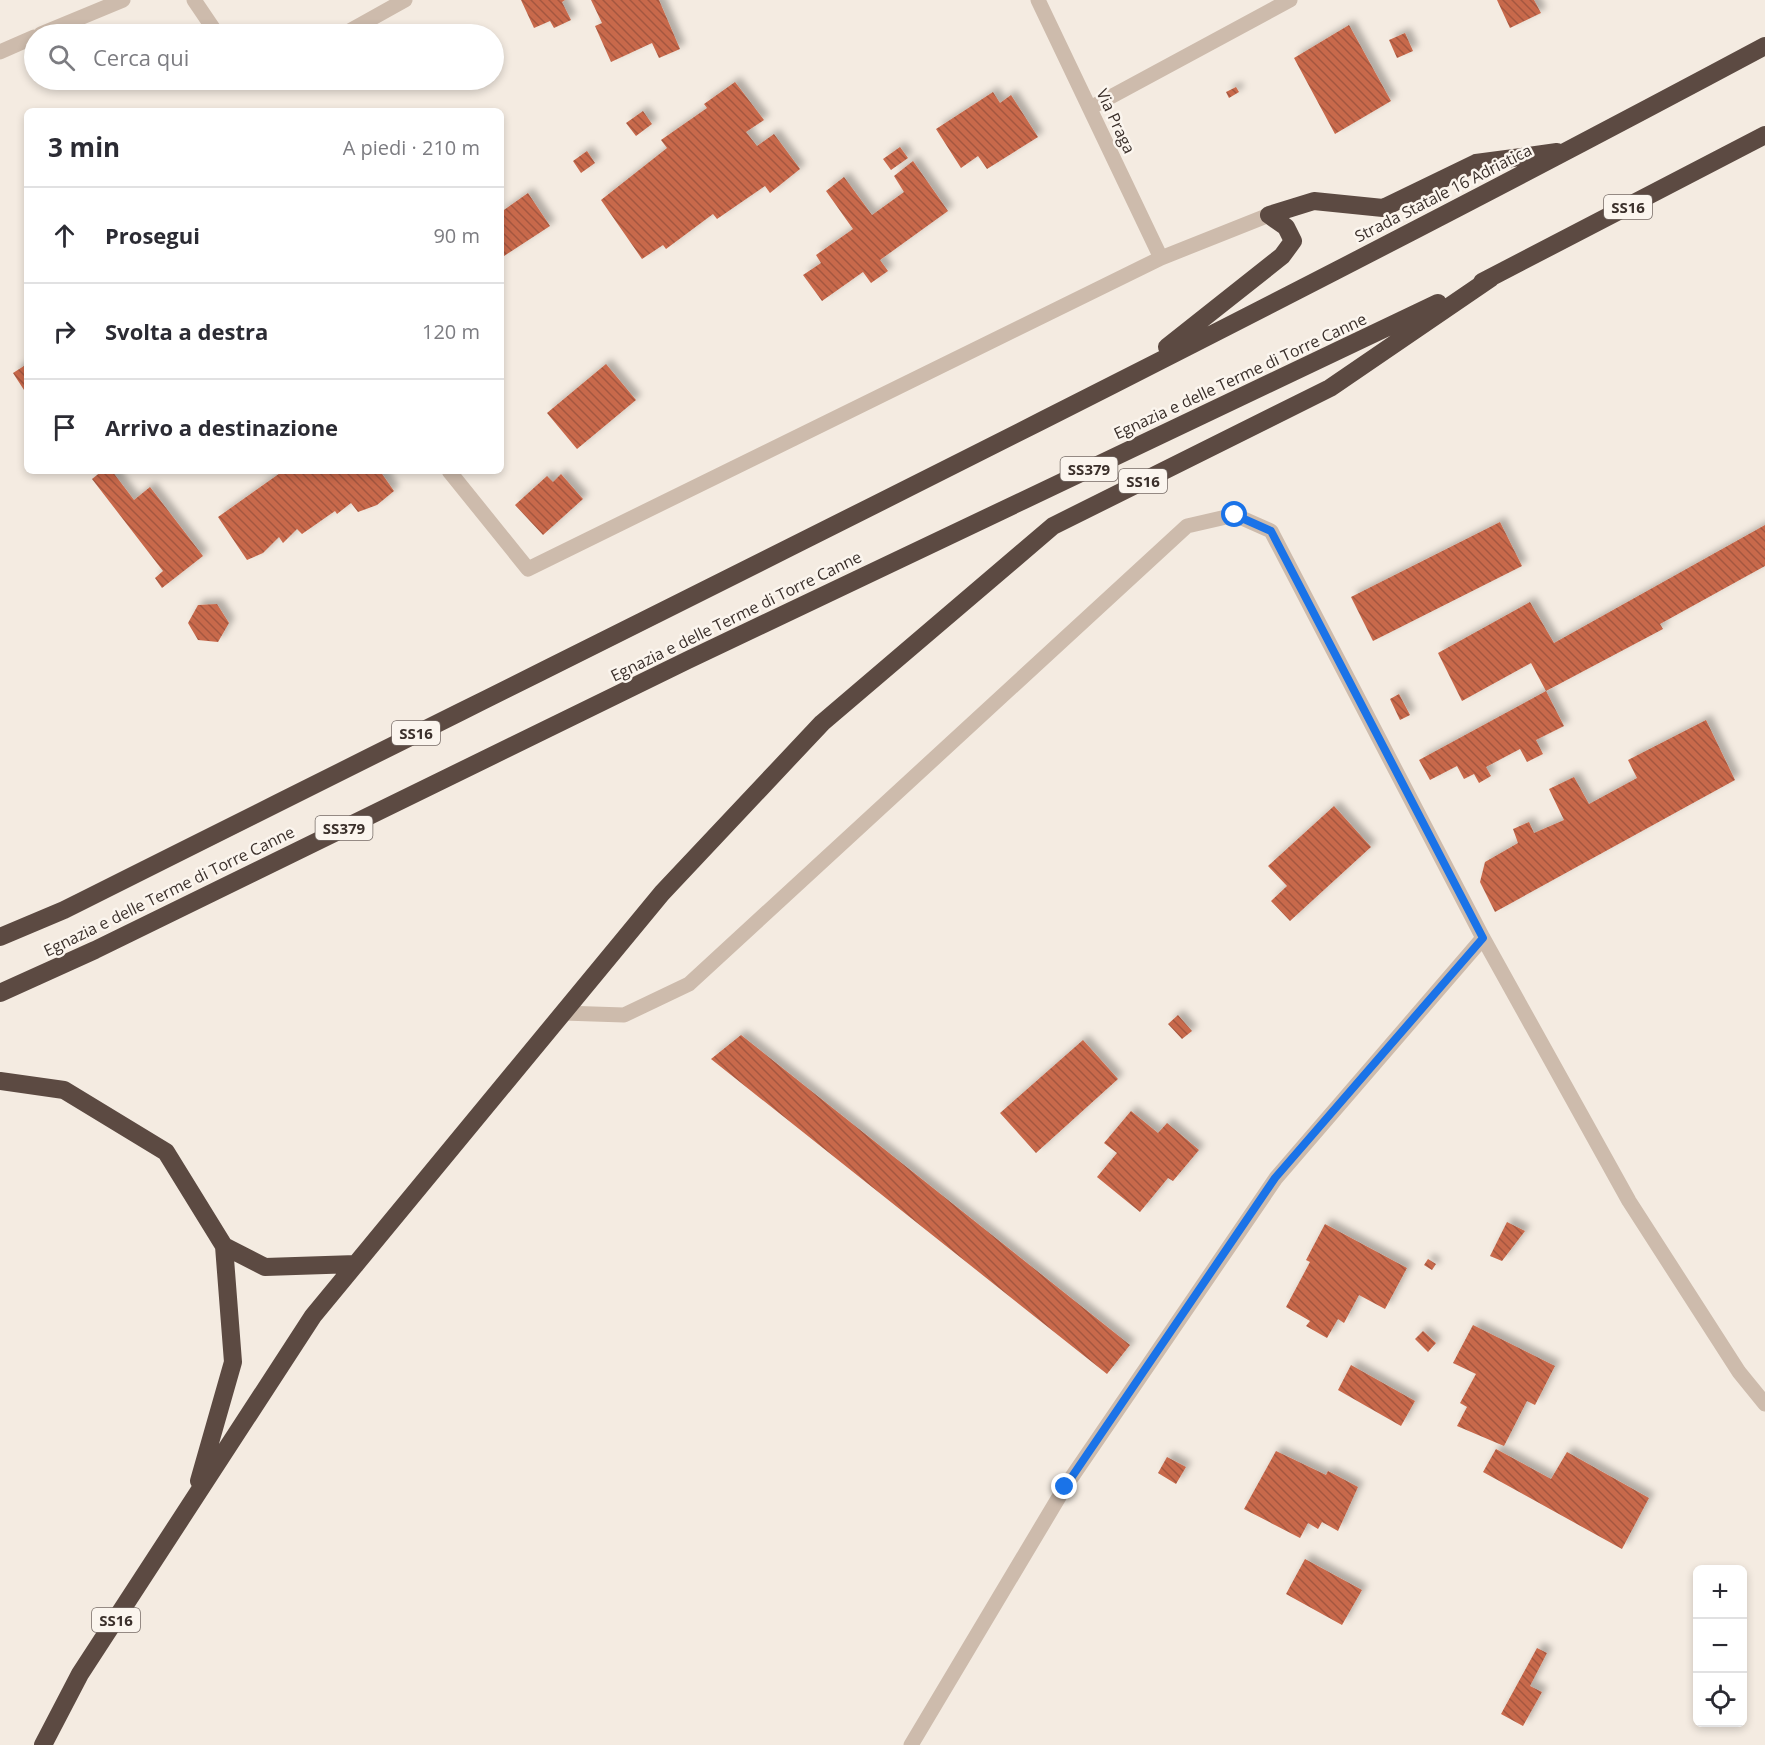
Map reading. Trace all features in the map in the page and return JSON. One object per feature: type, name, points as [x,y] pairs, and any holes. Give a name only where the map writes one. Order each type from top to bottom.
[{"type":"highway","name":"Strada Statale 16 Adriatica","points":[[1138,371],[1570,150],[1765,46]]},
{"type":"highway","name":"SS16","points":[[43,1745],[80,1674],[313,1316],[662,893],[822,723],[1053,526],[1330,388],[1491,278],[1765,135]]},
{"type":"highway","points":[[1269,215],[1314,201],[1383,208],[1476,163],[1570,150]]},
{"type":"highway","points":[[1138,371],[1282,256],[1293,241],[1286,227],[1269,215]]},
{"type":"highway","name":"Egnazia e delle Terme di Torre Canne","points":[[0,993],[95,950],[720,645],[1491,278]]},
{"type":"highway","name":"Egnazia e delle Terme di Torre Canne","points":[[0,936],[64,910],[1138,371]]},
{"type":"highway","points":[[0,1081],[64,1090],[166,1152],[224,1246],[233,1362],[194,1498]]},
{"type":"highway","points":[[224,1246],[265,1267],[356,1264]]},
{"type":"street","points":[[65,24],[123,0]]},
{"type":"street","points":[[194,0],[210,24]]},
{"type":"street","points":[[362,24],[405,0]]},
{"type":"street","name":"Via Praga","points":[[1038,0],[1161,258]]},
{"type":"street","points":[[1090,108],[1290,0]]},
{"type":"street","points":[[0,52],[24,41]]},
{"type":"street","points":[[451,474],[528,569],[1161,258],[1269,215]]},
{"type":"street","points":[[563,1013],[624,1015],[689,984],[1187,526],[1235,515],[1271,531],[1483,938],[1629,1201],[1739,1372],[1765,1404]]},
{"type":"street","points":[[910,1745],[1065,1487],[1275,1178],[1483,938]]},
{"type":"building","points":[[521,0],[565,0],[562,2],[571,20],[554,28],[550,21],[534,28]]},
{"type":"building","points":[[591,0],[659,0],[680,49],[659,58],[652,43],[611,62],[595,26],[602,23]]},
{"type":"building","points":[[1497,0],[1534,0],[1541,13],[1510,28]]},
{"type":"building","points":[[1349,25],[1391,101],[1335,134],[1294,58]]},
{"type":"building","points":[[1405,33],[1413,51],[1397,58],[1389,40]]},
{"type":"building","points":[[735,82],[764,120],[746,132],[757,146],[774,134],[800,169],[770,193],[765,186],[717,219],[713,214],[666,249],[663,245],[642,259],[601,200],[667,148],[661,140],[707,108],[704,104]]},
{"type":"building","points":[[1236,87],[1239,92],[1229,98],[1226,92]]},
{"type":"building","points":[[993,92],[1000,103],[1011,95],[1038,137],[987,169],[978,156],[961,168],[936,129]]},
{"type":"building","points":[[643,111],[652,124],[636,136],[626,123]]},
{"type":"building","points":[[900,147],[908,158],[891,170],[883,159]]},
{"type":"building","points":[[587,151],[595,163],[581,173],[573,161]]},
{"type":"building","points":[[913,161],[948,211],[880,260],[888,271],[871,283],[863,272],[822,301],[803,275],[821,263],[816,255],[853,229],[826,191],[844,177],[872,215],[904,192],[894,176]]},
{"type":"building","points":[[528,193],[550,226],[504,256],[504,210]]},
{"type":"building","points":[[606,364],[636,400],[577,449],[547,413]]},
{"type":"building","points":[[24,366],[24,390],[13,373]]},
{"type":"building","points":[[98,474],[114,474],[134,500],[150,487],[203,556],[162,588],[155,578],[163,571],[92,479]]},
{"type":"building","points":[[279,474],[382,474],[394,491],[377,505],[358,512],[351,503],[337,514],[335,511],[302,534],[297,529],[283,543],[279,537],[263,553],[247,560],[218,517]]},
{"type":"building","points":[[561,474],[583,499],[543,535],[515,505],[547,476],[553,482]]},
{"type":"building","points":[[1500,522],[1522,566],[1373,641],[1351,597]]},
{"type":"building","points":[[1765,525],[1765,566],[1660,624],[1663,629],[1546,691],[1531,663],[1462,701],[1438,653],[1530,602],[1554,643]]},
{"type":"building","points":[[217,604],[229,623],[218,642],[198,640],[188,623],[198,605]]},
{"type":"building","points":[[1546,691],[1564,726],[1536,740],[1543,754],[1527,762],[1520,749],[1486,767],[1491,776],[1479,783],[1474,774],[1464,779],[1457,766],[1430,780],[1419,760]]},
{"type":"building","points":[[1399,694],[1410,715],[1400,720],[1390,699]]},
{"type":"building","points":[[1706,720],[1735,780],[1495,912],[1480,882],[1485,862],[1518,843],[1513,829],[1529,822],[1534,833],[1564,820],[1549,789],[1574,777],[1589,804],[1637,778],[1628,760]]},
{"type":"building","points":[[1334,806],[1371,847],[1290,921],[1271,901],[1287,886],[1268,866]]},
{"type":"building","points":[[1178,1015],[1192,1031],[1182,1039],[1168,1024]]},
{"type":"building","points":[[741,1035],[1130,1345],[1107,1374],[711,1059]]},
{"type":"building","points":[[1083,1040],[1118,1079],[1036,1153],[1000,1113]]},
{"type":"building","points":[[1131,1111],[1158,1133],[1167,1123],[1199,1150],[1173,1181],[1168,1178],[1140,1212],[1097,1177],[1117,1153],[1104,1143]]},
{"type":"building","points":[[1507,1222],[1525,1231],[1502,1261],[1490,1256]]},
{"type":"building","points":[[1325,1224],[1407,1268],[1385,1309],[1359,1295],[1344,1323],[1338,1319],[1327,1338],[1306,1326],[1310,1321],[1286,1307],[1310,1262],[1306,1260]]},
{"type":"building","points":[[1428,1259],[1436,1264],[1432,1270],[1424,1265]]},
{"type":"building","points":[[1473,1325],[1555,1366],[1535,1405],[1527,1401],[1504,1446],[1457,1426],[1467,1407],[1460,1403],[1476,1374],[1453,1363]]},
{"type":"building","points":[[1423,1331],[1436,1343],[1428,1352],[1415,1339]]},
{"type":"building","points":[[1351,1365],[1415,1401],[1401,1426],[1338,1390]]},
{"type":"building","points":[[1496,1449],[1551,1479],[1567,1452],[1649,1498],[1622,1549],[1483,1472]]},
{"type":"building","points":[[1276,1451],[1326,1475],[1328,1471],[1358,1487],[1338,1531],[1322,1522],[1318,1529],[1308,1523],[1300,1538],[1244,1509]]},
{"type":"building","points":[[1167,1457],[1186,1467],[1176,1484],[1158,1473]]},
{"type":"building","points":[[1305,1559],[1362,1590],[1342,1625],[1286,1594]]},
{"type":"building","points":[[1537,1648],[1547,1653],[1530,1686],[1542,1692],[1523,1726],[1501,1714]]},
{"type":"route","points":[[1065,1487],[1275,1178],[1483,938],[1271,531],[1235,515]]}]
